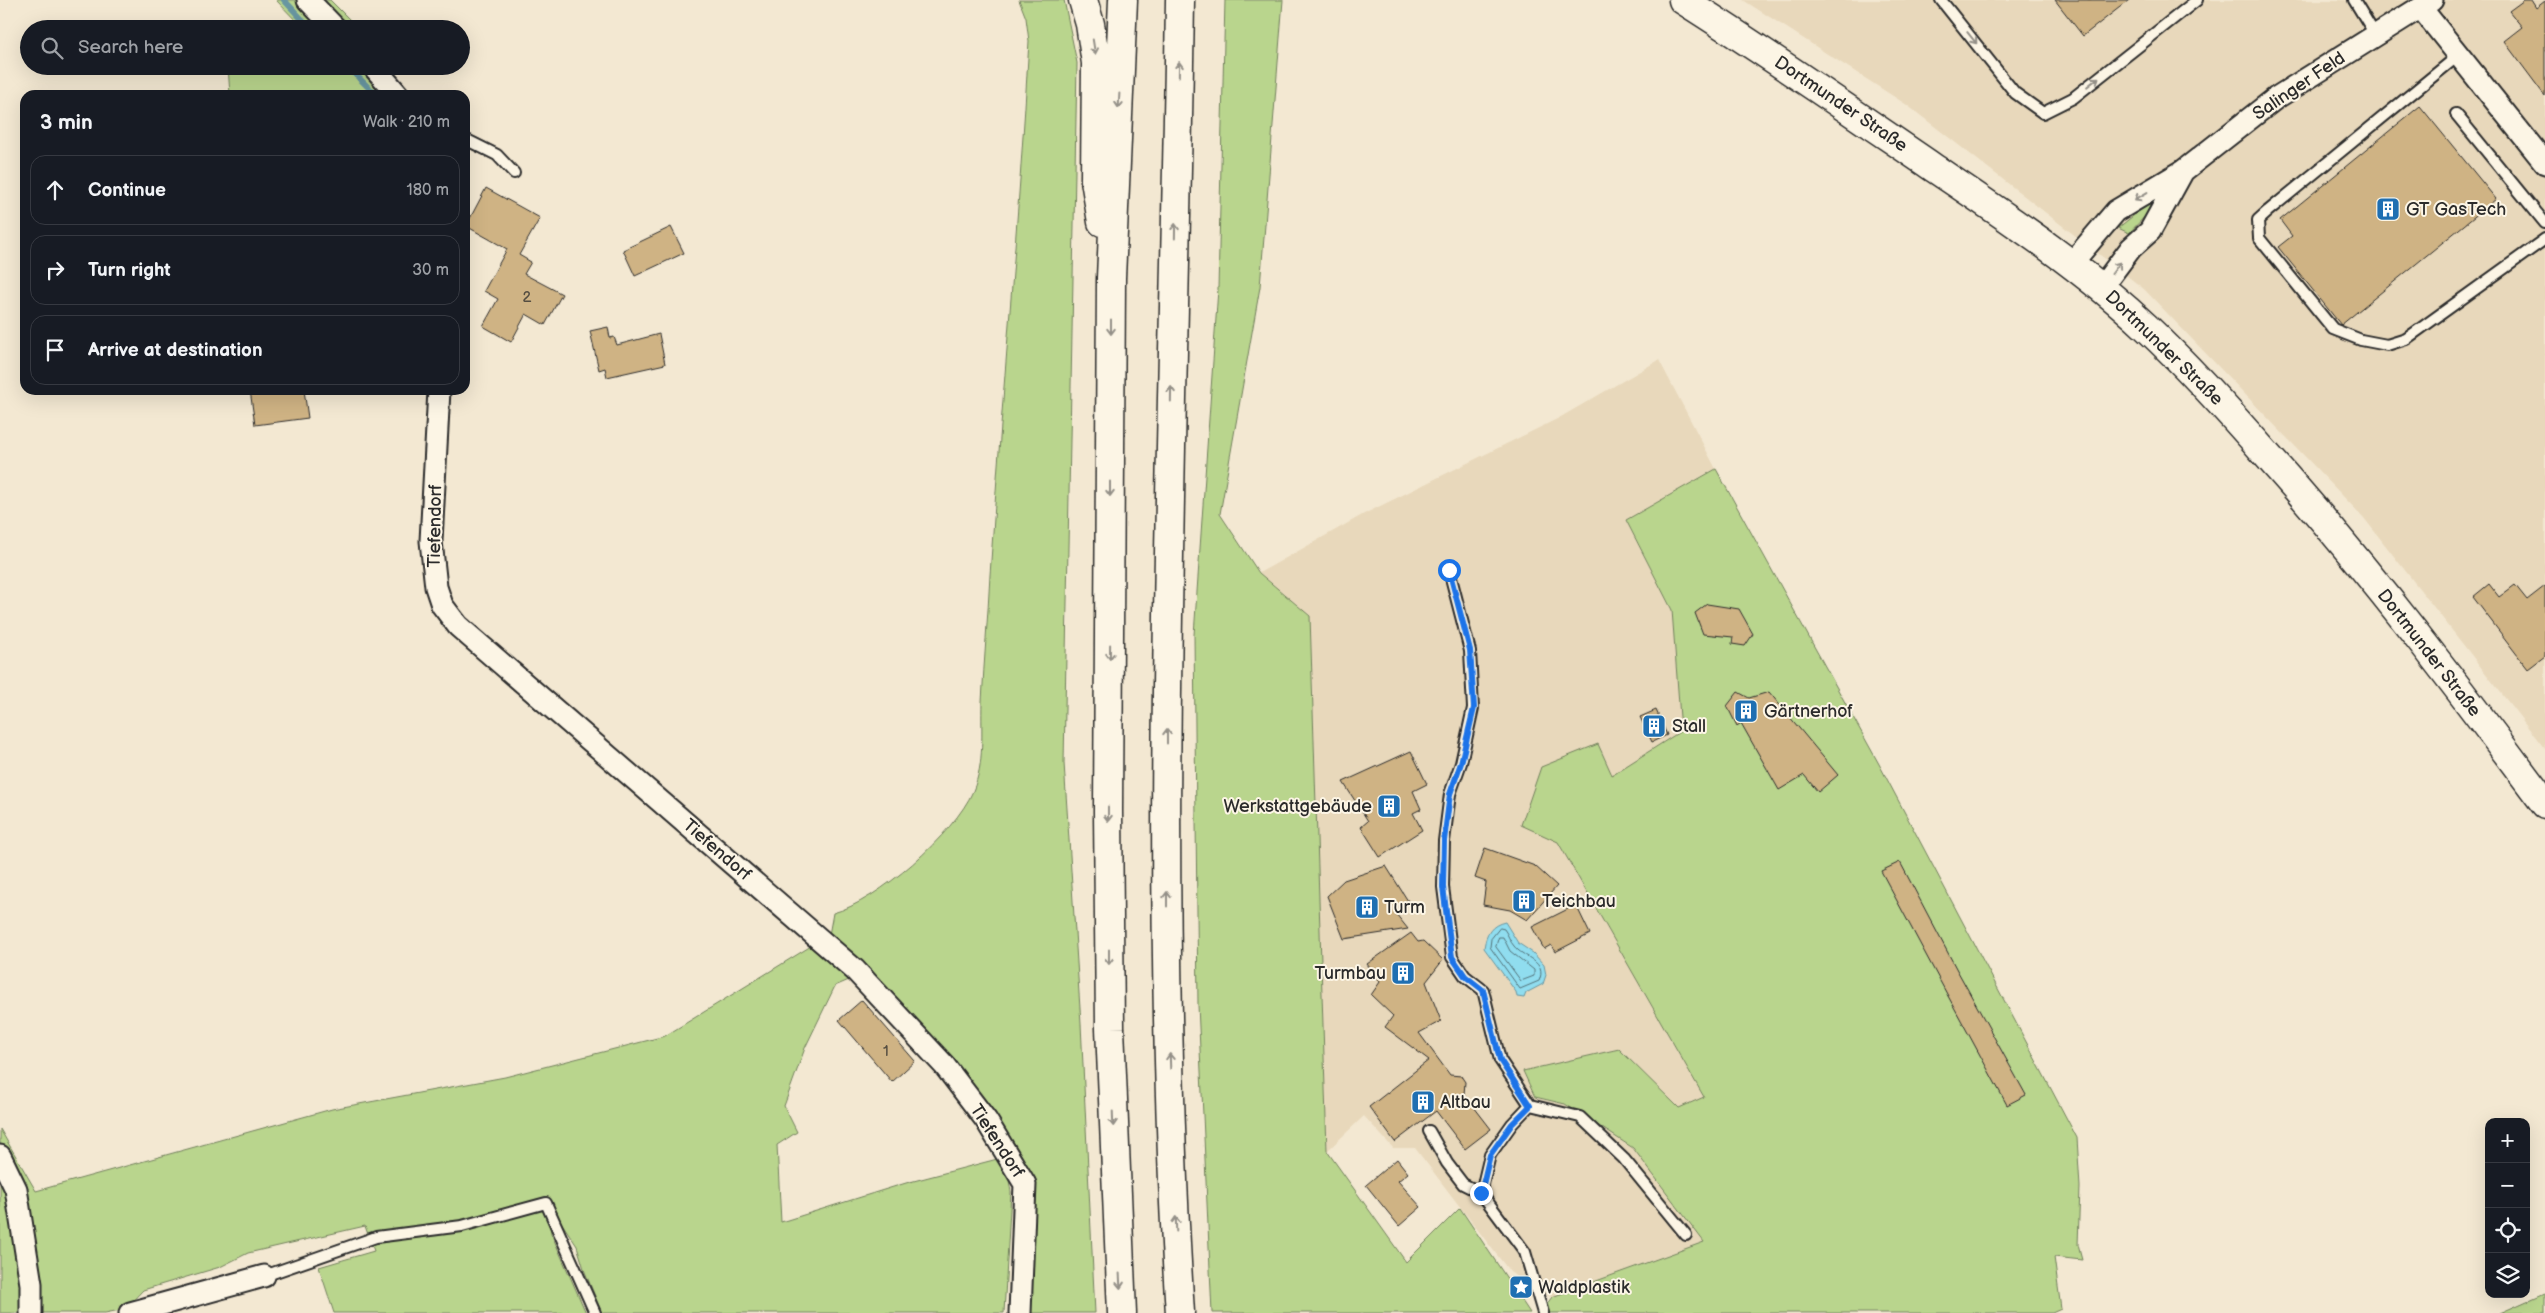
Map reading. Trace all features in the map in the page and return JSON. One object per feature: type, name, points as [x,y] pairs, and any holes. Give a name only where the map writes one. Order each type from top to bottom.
[{"type":"main road","points":[[1083,0],[1090,24],[1096,63],[1095,180],[1111,278]]},
{"type":"main road","points":[[1122,1313],[1110,1018],[1108,811],[1111,278],[1123,0]]},
{"type":"main road","points":[[1180,0],[1170,433],[1167,826],[1168,1023],[1180,1313]]},
{"type":"main road","name":"Dortmunder Straße","points":[[1683,0],[1762,50],[2071,264],[2146,327],[2217,398],[2319,514],[2396,609],[2545,804]]},
{"type":"street","points":[[308,0],[327,20]]},
{"type":"street","name":"Salinger Feld","points":[[2071,264],[2116,211],[2183,171],[2276,98],[2426,4],[2459,55],[2545,163]]},
{"type":"street","points":[[381,75],[394,90]]},
{"type":"street","name":"Salinger Feld","points":[[2101,288],[2131,248],[2150,231],[2183,171]]},
{"type":"street","name":"Tiefendorf","points":[[439,395],[431,541],[436,587],[442,605],[458,626],[855,970],[944,1065],[986,1120],[1026,1184],[1020,1313]]},
{"type":"street","points":[[0,1156],[16,1189],[31,1284],[31,1313]]},
{"type":"street","points":[[130,1313],[264,1276]]},
{"type":"lane","points":[[1941,0],[2015,93],[2043,113],[2073,98],[2197,0]]},
{"type":"lane","points":[[2354,0],[2376,36]]},
{"type":"lane","points":[[2459,55],[2258,220],[2259,238],[2333,329],[2361,340],[2387,345],[2406,339],[2545,239]]},
{"type":"lane","points":[[2456,114],[2545,223]]},
{"type":"lane","points":[[470,142],[497,155],[514,172]]},
{"type":"lane","points":[[1449,570],[1470,650],[1474,708],[1461,763],[1450,794],[1444,841],[1443,887],[1452,957],[1465,976],[1483,990],[1500,1060],[1530,1106],[1580,1117],[1624,1159],[1686,1235]]},
{"type":"lane","points":[[1481,1193],[1490,1155],[1512,1124],[1530,1106]]},
{"type":"lane","points":[[1429,1131],[1447,1163],[1462,1184],[1481,1193],[1525,1252],[1543,1313]]},
{"type":"lane","points":[[264,1276],[376,1237],[462,1226],[546,1203],[595,1313]]},
{"type":"shaded area","points":[[1743,0],[2545,0],[2545,749],[2364,518],[2144,289],[1907,105]]},
{"type":"shaded area","points":[[1659,360],[1716,469],[1626,520],[1672,610],[1681,731],[1612,776],[1558,842],[1704,1097],[1679,1109],[1619,1049],[1523,1071],[1535,1097],[1565,1104],[1633,1148],[1704,1242],[1552,1297],[1537,1291],[1510,1272],[1415,1148],[1393,1148],[1364,1116],[1327,1151],[1310,616],[1259,573],[1364,514],[1559,418]]},
{"type":"green space","points":[[276,0],[330,0],[350,20],[295,20]]},
{"type":"green space","points":[[1019,0],[1064,0],[1077,63],[1064,763],[1081,1024],[1095,1313],[1023,1313],[1028,1174],[872,970],[835,986],[805,1048],[784,1106],[797,1132],[777,1145],[781,1222],[906,1183],[1005,1157],[1011,1192],[1004,1313],[602,1313],[585,1272],[577,1246],[545,1198],[551,1233],[586,1313],[334,1313],[319,1267],[374,1251],[365,1226],[248,1253],[220,1267],[143,1290],[125,1309],[105,1313],[0,1313],[0,1129],[36,1191],[332,1109],[505,1077],[665,1036],[829,935],[833,913],[851,906],[892,881],[932,845],[964,808],[977,780],[981,758],[982,702],[990,575],[1029,41],[1026,18]]},
{"type":"green space","points":[[1225,0],[1283,0],[1260,287],[1220,514],[1259,573],[1310,616],[1327,1151],[1406,1262],[1460,1208],[1530,1313],[1212,1313],[1198,1005],[1194,635],[1218,289]]},
{"type":"green space","points":[[229,75],[393,75],[391,90],[230,90]]},
{"type":"green space","points":[[2153,203],[2152,209],[2129,233],[2118,228],[2148,204]]},
{"type":"green space","points":[[1716,469],[1879,764],[2077,1138],[2080,1187],[2078,1245],[2082,1260],[2054,1257],[2061,1309],[2052,1313],[1549,1313],[1546,1305],[1552,1297],[1704,1242],[1633,1148],[1565,1104],[1535,1097],[1523,1071],[1619,1049],[1679,1108],[1704,1097],[1558,842],[1521,825],[1541,767],[1598,744],[1612,775],[1681,731],[1672,610],[1626,520]]},
{"type":"green space","points":[[2545,1293],[2545,1313],[2500,1313]]},
{"type":"water","points":[[1505,922],[1518,943],[1533,953],[1544,965],[1546,975],[1543,984],[1526,993],[1524,998],[1517,997],[1516,992],[1484,948],[1490,931],[1496,925]]},
{"type":"building","points":[[2055,0],[2129,0],[2083,36]]},
{"type":"building","points":[[2524,0],[2531,0],[2536,8],[2545,1],[2545,96],[2504,41],[2522,27],[2509,11]]},
{"type":"building","name":"GT GasTech","points":[[2420,106],[2496,199],[2341,325],[2278,247],[2292,236],[2280,220]]},
{"type":"building","points":[[486,188],[540,218],[519,255],[531,262],[524,274],[562,294],[545,325],[526,314],[511,342],[483,326],[498,299],[484,291],[507,249],[470,228],[470,218]]},
{"type":"building","points":[[671,227],[684,253],[635,276],[623,250]]},
{"type":"building","points":[[608,327],[610,338],[614,337],[617,345],[659,334],[665,364],[607,377],[605,368],[599,370],[590,331]]},
{"type":"building","points":[[251,395],[305,395],[308,418],[255,425]]},
{"type":"building","points":[[2489,584],[2499,597],[2515,585],[2527,600],[2545,586],[2545,656],[2528,669],[2473,597]]},
{"type":"building","points":[[1707,604],[1739,609],[1753,634],[1745,646],[1732,644],[1733,637],[1703,634],[1695,613]]},
{"type":"building","points":[[1738,692],[1749,698],[1769,692],[1838,775],[1818,792],[1804,775],[1779,790],[1741,723],[1737,726],[1727,706]]},
{"type":"building","name":"Stall","points":[[1656,710],[1667,735],[1652,742],[1640,717]]},
{"type":"building","name":"Werkstattgebäude","points":[[1411,751],[1427,784],[1413,791],[1421,809],[1413,813],[1422,830],[1380,857],[1361,827],[1368,821],[1343,782]]},
{"type":"building","points":[[1485,848],[1535,866],[1557,886],[1527,920],[1510,910],[1483,905],[1486,882],[1475,878]]},
{"type":"building","points":[[1900,862],[2026,1095],[2007,1105],[1881,871]]},
{"type":"building","name":"Turm","points":[[1386,866],[1408,901],[1396,914],[1408,929],[1344,939],[1327,896],[1344,880]]},
{"type":"building","points":[[1576,905],[1590,934],[1555,952],[1551,945],[1544,949],[1532,927]]},
{"type":"building","points":[[1411,933],[1418,942],[1423,941],[1443,960],[1426,982],[1441,1021],[1419,1033],[1450,1075],[1461,1076],[1465,1082],[1464,1094],[1491,1129],[1465,1149],[1436,1111],[1395,1142],[1369,1107],[1429,1060],[1385,1027],[1393,1016],[1371,995],[1380,982],[1367,964]]},
{"type":"building","points":[[862,1000],[915,1061],[892,1082],[839,1020]]},
{"type":"building","points":[[1397,1159],[1408,1173],[1398,1181],[1421,1207],[1399,1226],[1366,1185]]},
{"type":"waterway","points":[[284,0],[303,20]]},
{"type":"waterway","points":[[356,75],[371,90]]},
{"type":"place","name":"GT GasTech","points":[[2388,209]]},
{"type":"place","name":"Gärtnerhof","points":[[1746,711]]},
{"type":"place","name":"Stall","points":[[1654,726]]},
{"type":"place","name":"Werkstattgebäude","points":[[1389,806]]},
{"type":"place","name":"Teichbau","points":[[1524,901]]},
{"type":"place","name":"Turm","points":[[1367,907]]},
{"type":"place","name":"Turmbau","points":[[1403,973]]},
{"type":"place","name":"Altbau","points":[[1423,1102]]},
{"type":"place","name":"Waldplastik","points":[[1521,1287]]},
{"type":"route","points":[[1449,570],[1470,650],[1474,708],[1461,763],[1450,794],[1444,841],[1443,887],[1452,957],[1465,976],[1483,990],[1500,1060],[1530,1106],[1512,1124],[1490,1155],[1481,1193]]}]
